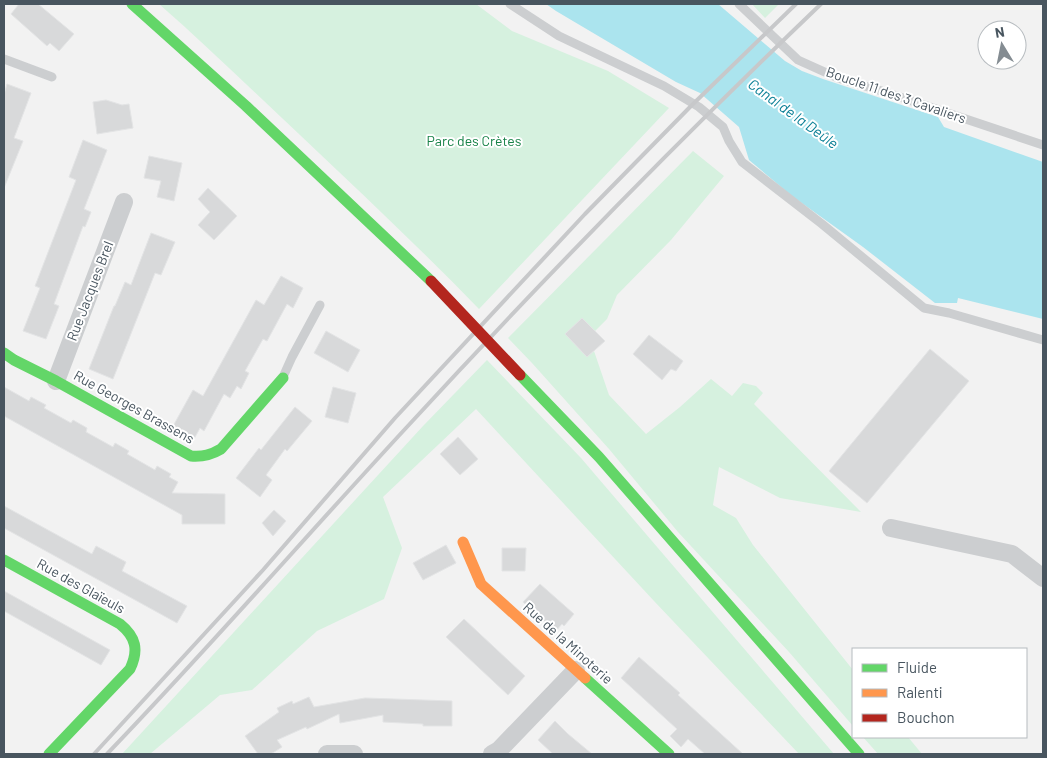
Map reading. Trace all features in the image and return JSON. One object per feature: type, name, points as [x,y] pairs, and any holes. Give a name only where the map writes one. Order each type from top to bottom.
[{"type":"main road","points":[[132,4],[186,50],[431,281],[599,457],[859,754]]},
{"type":"main road","name":"Rue Georges Brassens","points":[[4,353],[191,456],[201,458],[211,456],[222,449],[283,378]]},
{"type":"main road","name":"Rue de la Minoterie","points":[[463,542],[481,584],[669,754]]},
{"type":"main road","name":"Rue des Glaïeuls","points":[[4,560],[120,624],[133,636],[136,646],[136,654],[130,669],[48,754]]},
{"type":"street","name":"Rue Jacques Brel","points":[[56,381],[124,202]]},
{"type":"street","points":[[891,528],[1012,554],[1043,578]]},
{"type":"street","points":[[492,754],[499,750],[576,670]]},
{"type":"street","points":[[327,754],[354,754]]},
{"type":"lane","points":[[510,4],[559,36],[664,86],[699,107],[723,127],[742,162],[822,224],[924,308],[949,313],[1043,340]]},
{"type":"lane","name":"Boucle 11 des 3 Cavaliers","points":[[739,4],[798,60],[838,78],[1043,144]]},
{"type":"lane","points":[[4,60],[52,77]]},
{"type":"lane","points":[[283,378],[320,305]]},
{"type":"green space","name":"Parc des Crètes","points":[[159,4],[476,4],[512,31],[608,71],[669,108],[479,309],[368,199]]},
{"type":"green space","points":[[752,4],[779,4],[765,18]]},
{"type":"green space","points":[[693,151],[724,176],[671,240],[617,295],[607,319],[595,331],[582,318],[565,334],[587,357],[594,351],[609,395],[646,434],[711,379],[732,396],[743,383],[756,386],[763,393],[754,404],[861,512],[780,498],[719,467],[713,505],[736,518],[753,545],[852,669],[852,725],[789,652],[678,532],[609,449],[508,338]]},
{"type":"green space","points":[[487,360],[581,458],[834,754],[799,754],[476,409],[383,497],[402,548],[384,599],[317,631],[252,690],[220,695],[150,754],[122,754],[423,426]]},
{"type":"green space","points":[[864,738],[909,738],[922,754],[878,754]]},
{"type":"water","name":"Canal de la Deûle","points":[[546,4],[718,4],[785,61],[802,71],[938,117],[944,127],[1043,162],[1043,319],[958,298],[957,303],[935,303],[863,247],[792,196],[749,160],[739,127],[700,93],[676,82]]},
{"type":"building","points":[[19,4],[38,4],[74,34],[59,51],[50,43],[47,46],[11,14]]},
{"type":"building","points":[[7,84],[31,93],[14,138],[23,141],[4,188],[4,95]]},
{"type":"building","points":[[106,100],[122,105],[129,104],[133,128],[97,134],[93,102]]},
{"type":"building","points":[[83,140],[107,150],[84,209],[91,212],[85,227],[83,226],[54,304],[59,306],[46,339],[23,331],[40,288],[35,286],[76,180],[69,177]]},
{"type":"building","points":[[149,156],[182,163],[174,201],[157,197],[161,181],[144,178]]},
{"type":"building","points":[[208,188],[237,216],[214,240],[198,225],[210,212],[198,199]]},
{"type":"building","points":[[151,233],[175,242],[161,275],[155,273],[113,379],[89,369],[114,306],[125,282],[131,285]]},
{"type":"building","points":[[281,276],[303,288],[293,308],[287,304],[267,341],[263,339],[245,371],[249,373],[241,389],[237,386],[230,398],[224,394],[204,431],[200,428],[194,439],[172,428],[193,390],[203,396],[256,300],[264,305]]},
{"type":"building","points":[[582,318],[605,341],[587,357],[565,334]]},
{"type":"building","points":[[326,331],[360,350],[348,372],[314,353]]},
{"type":"building","points":[[649,335],[683,361],[676,371],[671,369],[662,380],[633,354]]},
{"type":"building","points":[[930,349],[969,381],[867,503],[829,471]]},
{"type":"building","points":[[4,387],[29,401],[31,397],[46,405],[44,408],[71,423],[73,420],[87,428],[86,432],[113,447],[115,443],[129,451],[127,454],[155,470],[157,466],[171,474],[169,477],[178,482],[172,493],[225,494],[225,524],[182,524],[182,515],[4,416]]},
{"type":"building","points":[[333,387],[356,393],[348,423],[325,417]]},
{"type":"building","points":[[295,407],[312,421],[287,451],[285,449],[266,475],[272,480],[260,497],[236,478]]},
{"type":"building","points":[[458,437],[478,459],[460,475],[440,454]]},
{"type":"building","points":[[4,506],[92,554],[96,546],[126,562],[122,571],[187,606],[177,623],[4,528]]},
{"type":"building","points":[[274,510],[286,521],[273,536],[262,523]]},
{"type":"building","points":[[446,545],[456,563],[423,580],[413,563]]},
{"type":"building","points":[[502,548],[526,548],[525,571],[502,571]]},
{"type":"building","points":[[540,584],[574,614],[564,626],[562,624],[555,632],[523,602]]},
{"type":"building","points":[[4,591],[110,650],[101,665],[4,611]]},
{"type":"building","points":[[464,619],[525,676],[508,695],[446,637]]},
{"type":"building","points":[[639,657],[680,693],[678,695],[743,754],[705,754],[688,739],[681,747],[670,736],[677,729],[621,678]]},
{"type":"building","points":[[309,697],[314,707],[365,698],[452,701],[452,726],[423,726],[423,724],[383,722],[383,715],[340,723],[339,714],[277,740],[282,747],[271,754],[258,754],[245,736],[279,712],[277,708],[292,701],[293,704]]},
{"type":"building","points":[[555,721],[592,754],[553,754],[538,740]]},
{"type":"railway","points":[[94,754],[263,570],[395,418],[585,214],[691,106],[796,4]]},
{"type":"railway","points":[[107,754],[183,674],[507,319],[662,160],[821,4]]},
{"type":"traffic: fast","points":[[132,4],[246,106],[431,281]]},
{"type":"traffic: fast","points":[[4,353],[191,456],[207,455],[221,449],[283,378]]},
{"type":"traffic: fast","points":[[520,375],[599,457],[859,754]]},
{"type":"traffic: fast","points":[[4,560],[120,624],[133,639],[135,650],[130,669],[49,754]]},
{"type":"traffic: fast","points":[[585,678],[669,754]]},
{"type":"traffic: slow","points":[[463,542],[481,584],[585,678]]},
{"type":"traffic: jam","points":[[431,281],[520,375]]}]
